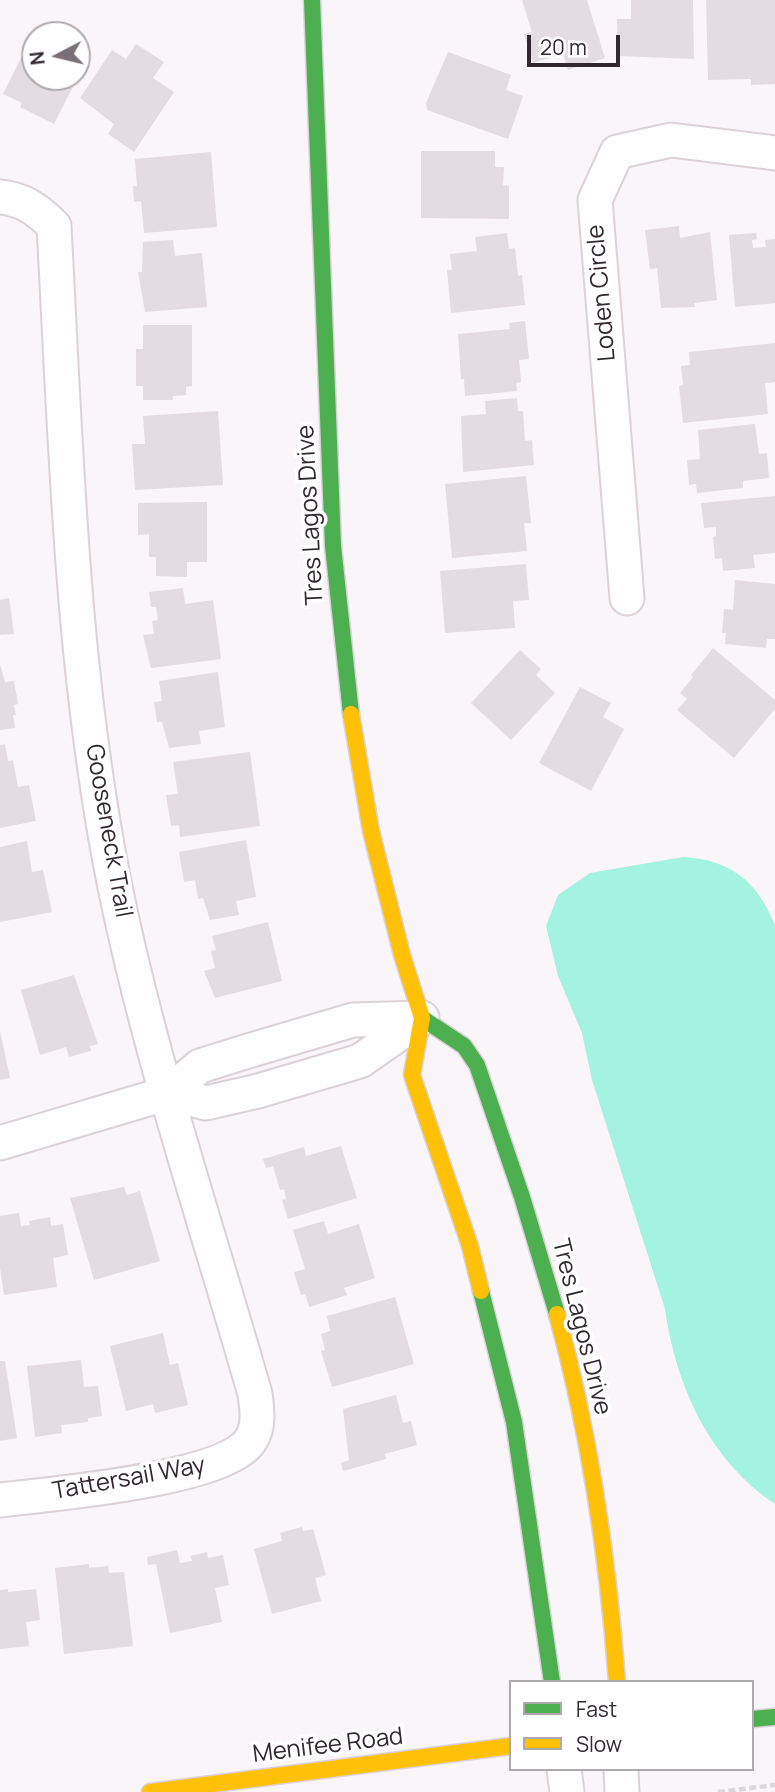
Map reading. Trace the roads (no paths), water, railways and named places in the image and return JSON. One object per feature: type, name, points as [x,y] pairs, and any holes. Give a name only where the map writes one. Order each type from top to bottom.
[{"type":"street","name":"Tres Lagos Drive","points":[[312,0],[333,547],[346,687],[371,831],[402,955],[422,1018],[412,1075],[470,1246],[514,1422],[552,1680]]},
{"type":"street","name":"Loden Circle","points":[[627,598],[594,200],[617,152],[671,140],[775,153]]},
{"type":"street","name":"Gooseneck Trail","points":[[0,197],[12,198],[37,209],[54,226],[72,562],[98,788],[115,887],[140,997],[256,1394],[258,1420],[250,1441]]},
{"type":"street","name":"Tres Lagos Drive","points":[[422,1018],[471,1052],[517,1182],[555,1302],[576,1387],[597,1507],[615,1639],[617,1680]]},
{"type":"street","points":[[0,1143],[168,1093],[206,1104],[258,1091],[360,1060],[422,1018]]},
{"type":"street","name":"Tattersail Way","points":[[0,1500],[98,1488],[209,1466],[229,1458],[250,1441]]},
{"type":"street","points":[[754,1718],[775,1717]]},
{"type":"street","name":"Menifee Road","points":[[150,1792],[509,1746]]},
{"type":"street","points":[[564,1771],[567,1792]]},
{"type":"street","points":[[621,1771],[622,1792]]}]
